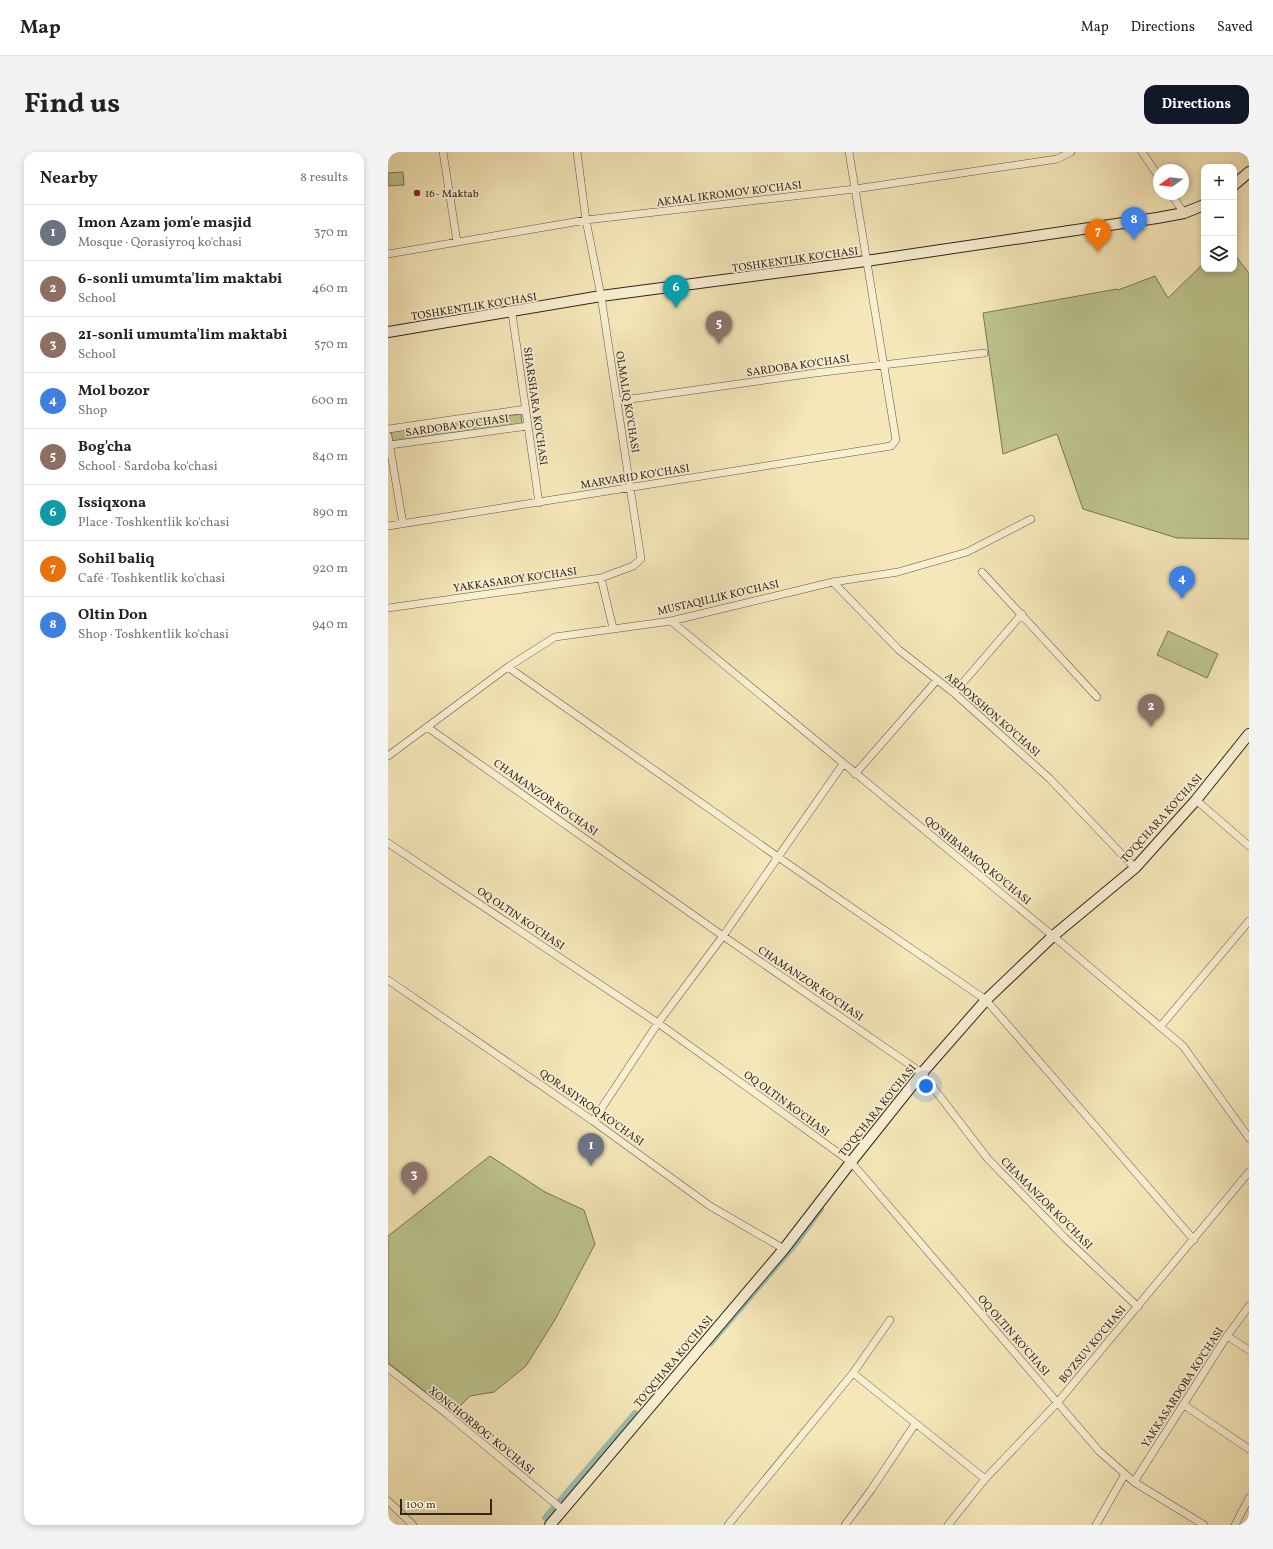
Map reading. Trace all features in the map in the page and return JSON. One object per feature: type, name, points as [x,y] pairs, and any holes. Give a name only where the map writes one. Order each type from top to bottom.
[{"type":"street","points":[[442,152],[457,242]]},
{"type":"street","name":"OLMALIQ KO'CHASI","points":[[577,152],[586,220],[601,296],[641,559]]},
{"type":"street","points":[[849,152],[882,365]]},
{"type":"street","name":"AKMAL IKROMOV KO'CHASI","points":[[388,254],[586,220],[854,189],[1057,158],[1071,152]]},
{"type":"street","points":[[1142,152],[1153,168]]},
{"type":"street","points":[[1237,182],[1249,172]]},
{"type":"street","points":[[1175,200],[1184,213]]},
{"type":"street","name":"TOSHKENTLIK KO'CHASI","points":[[388,332],[512,313],[601,296],[866,261],[1157,218],[1184,213],[1201,206]]},
{"type":"street","name":"SHARSHARA KO'CHASI","points":[[512,313],[539,503]]},
{"type":"street","name":"SARDOBA KO'CHASI","points":[[617,401],[882,365],[984,353]]},
{"type":"street","name":"MARVARID KO'CHASI","points":[[388,526],[891,446],[896,440],[882,365]]},
{"type":"street","name":"SARDOBA KO'CHASI","points":[[388,429],[526,409]]},
{"type":"street","name":"SARDOBA KO'CHASI","points":[[390,445],[528,426]]},
{"type":"street","points":[[388,436],[403,524]]},
{"type":"street","name":"MUSTAQILLIK KO'CHASI","points":[[388,756],[508,667],[555,637],[671,621],[833,582],[898,572],[967,552],[1032,519]]},
{"type":"street","name":"YAKKASAROY KO'CHASI","points":[[388,608],[601,578],[633,566],[641,559]]},
{"type":"street","points":[[982,572],[1097,697]]},
{"type":"street","points":[[601,578],[613,628]]},
{"type":"street","name":"ARDOXSHON KO'CHASI","points":[[833,582],[899,650],[954,693],[1050,779],[1135,868]]},
{"type":"street","points":[[954,693],[1022,614]]},
{"type":"street","name":"QO'SHBARMOQ KO'CHASI","points":[[671,621],[1053,936],[1183,1046],[1249,1138]]},
{"type":"street","points":[[508,667],[778,858],[986,1000],[1194,1240]]},
{"type":"street","points":[[855,774],[937,680]]},
{"type":"street","name":"CHAMANZOR KO'CHASI","points":[[427,727],[723,936],[922,1073],[988,1159],[1065,1238],[1138,1307]]},
{"type":"street","name":"TO'QCHARA KO'CHASI","points":[[550,1525],[784,1250],[851,1162],[922,1073],[986,1000],[1053,936],[1135,868],[1196,800],[1249,734]]},
{"type":"street","points":[[593,1120],[658,1023],[723,936],[843,764]]},
{"type":"street","points":[[1196,800],[1249,846]]},
{"type":"street","name":"OQ OLTIN KO'CHASI","points":[[388,843],[658,1023],[851,1162],[1099,1451],[1134,1482],[1204,1525]]},
{"type":"street","points":[[1160,1027],[1249,921]]},
{"type":"street","name":"QORASIYROQ KO'CHASI","points":[[388,980],[593,1120],[710,1206],[784,1250]]},
{"type":"street","name":"BO'ZSUV KO'CHASI","points":[[948,1525],[985,1479],[1058,1402],[1249,1172]]},
{"type":"street","name":"YAKKASARDOBA KO'CHASI","points":[[1134,1482],[1227,1336],[1249,1306]]},
{"type":"street","points":[[728,1525],[853,1373],[890,1320]]},
{"type":"street","points":[[1227,1336],[1249,1350]]},
{"type":"street","name":"XONCHORBOG' KO'CHASI","points":[[388,1368],[447,1414],[563,1510]]},
{"type":"street","points":[[853,1373],[985,1479]]},
{"type":"street","points":[[1184,1405],[1249,1449]]},
{"type":"street","points":[[845,1525],[872,1490],[915,1424]]},
{"type":"street","points":[[1096,1525],[1126,1474]]},
{"type":"street","points":[[1235,1525],[1249,1498]]},
{"type":"street","points":[[388,1500],[413,1525]]},
{"type":"green space","points":[[403,172],[404,185],[388,186],[388,173]]},
{"type":"green space","points":[[1237,258],[1249,273],[1249,539],[1177,538],[1083,509],[1057,434],[1003,454],[983,313],[1118,290],[1155,276],[1168,298],[1201,266],[1201,272],[1237,272]]},
{"type":"green space","points":[[521,414],[522,424],[392,441],[391,431]]},
{"type":"green space","points":[[1168,631],[1218,654],[1207,678],[1157,655]]},
{"type":"green space","points":[[490,1156],[545,1192],[584,1210],[595,1244],[556,1318],[526,1366],[494,1392],[470,1396],[453,1413],[388,1363],[388,1236]]},
{"type":"waterway","points":[[710,1344],[797,1242],[821,1209]]},
{"type":"waterway","points":[[545,1518],[635,1413]]},
{"type":"place","name":"16- Maktab","points":[[417,193]]},
{"type":"place","name":"Oltin Don","points":[[1134,240]]},
{"type":"place","name":"Sohil baliq","points":[[1098,252]]},
{"type":"place","name":"Issiqxona","points":[[676,308]]},
{"type":"place","name":"Bog'cha","points":[[719,344]]},
{"type":"place","name":"Mol bozor","points":[[1182,599]]},
{"type":"place","name":"6-sonli umumta'lim maktabi","points":[[1151,727]]},
{"type":"place","name":"Imon Azam jom'e masjid","points":[[591,1166]]},
{"type":"place","name":"21-sonli umumta'lim maktabi","points":[[414,1195]]}]
